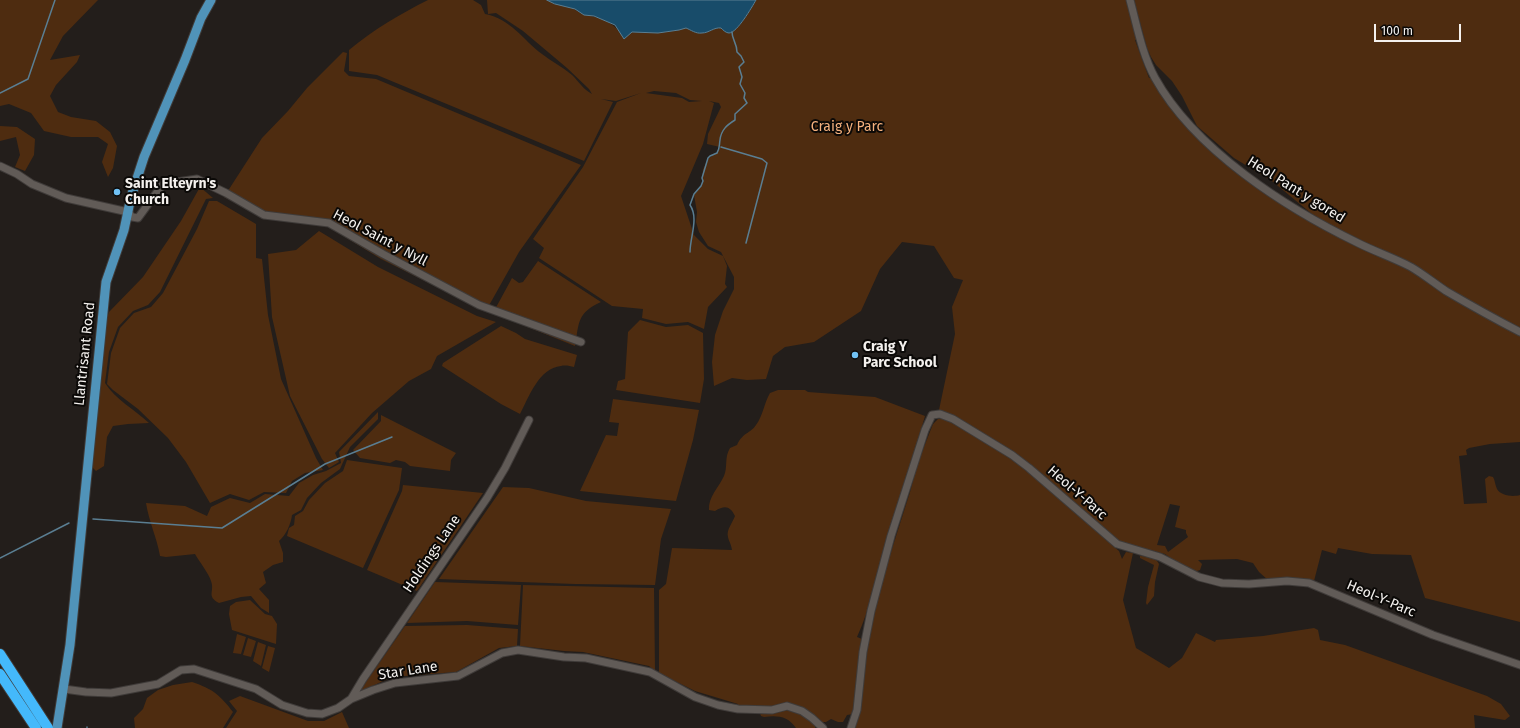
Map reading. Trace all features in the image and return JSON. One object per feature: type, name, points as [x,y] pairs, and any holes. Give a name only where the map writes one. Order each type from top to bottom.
[{"type":"highway","points":[[0,654],[48,728]]},
{"type":"highway","points":[[0,674],[36,728]]},
{"type":"main road","name":"Llantrisant Road","points":[[57,728],[64,689],[75,599],[106,282],[124,230],[144,157],[202,18],[211,0]]},
{"type":"street","name":"Heol Pant y gored","points":[[1130,0],[1154,77],[1179,113],[1200,137],[1239,170],[1315,220],[1358,243],[1411,267],[1446,290],[1520,332]]},
{"type":"street","name":"Heol Saint y Nyll","points":[[0,166],[18,174],[32,184],[66,198],[128,212],[132,218],[138,218],[163,184],[197,179],[226,193],[264,215],[328,223],[479,305],[581,342]]},
{"type":"street","name":"Heol-Y-Parc","points":[[851,728],[856,715],[859,700],[865,638],[881,571],[925,430],[932,415],[936,414],[954,418],[1012,455],[1117,544],[1160,557],[1199,576],[1222,583],[1249,584],[1286,581],[1309,583],[1433,635],[1520,665]]},
{"type":"street","name":"Holdings Lane","points":[[351,699],[363,679],[487,498],[505,468],[529,420]]},
{"type":"street","name":"Star Lane","points":[[64,689],[111,693],[158,684],[181,670],[194,669],[256,689],[282,705],[307,713],[322,714],[338,708],[351,699],[373,690],[396,683],[458,676],[502,653],[518,650],[564,657],[586,658],[650,672],[695,698],[732,708],[772,710],[787,706],[802,711],[823,728]]},
{"type":"green space","points":[[0,0],[98,0],[63,36],[50,60],[80,55],[77,62],[56,85],[50,96],[58,112],[71,117],[96,121],[110,132],[117,146],[113,168],[108,177],[102,162],[108,144],[98,137],[71,137],[44,131],[31,113],[9,104],[0,106]]},
{"type":"green space","name":"Craig y Parc","points":[[428,0],[473,0],[481,5],[485,14],[502,20],[516,30],[542,54],[565,69],[592,94],[589,89],[567,68],[523,31],[496,13],[488,14],[487,0],[547,0],[574,9],[584,15],[605,20],[613,25],[620,33],[661,32],[686,28],[696,32],[705,33],[721,28],[731,33],[749,13],[756,0],[1130,0],[1140,39],[1135,40],[1149,78],[1154,77],[1174,108],[1239,170],[1299,211],[1318,219],[1272,181],[1234,158],[1197,126],[1182,96],[1172,81],[1156,65],[1151,57],[1147,48],[1134,0],[1520,0],[1520,442],[1490,444],[1469,448],[1466,450],[1467,455],[1459,456],[1464,504],[1487,503],[1485,479],[1489,476],[1493,477],[1497,489],[1504,495],[1520,495],[1520,622],[1425,598],[1411,555],[1372,554],[1338,548],[1336,554],[1322,550],[1314,581],[1268,580],[1259,572],[1253,563],[1237,559],[1198,560],[1202,564],[1200,570],[1194,572],[1165,554],[1121,542],[1111,537],[1045,478],[955,417],[939,410],[955,334],[952,307],[963,280],[954,278],[934,246],[902,242],[880,269],[861,311],[814,342],[785,347],[773,356],[766,379],[747,380],[732,378],[714,386],[712,362],[715,335],[723,311],[734,289],[734,277],[721,252],[708,246],[699,232],[696,222],[697,212],[694,195],[702,185],[703,169],[709,158],[717,153],[720,147],[707,144],[708,134],[721,107],[719,103],[709,101],[714,103],[703,144],[681,196],[694,235],[708,249],[723,256],[727,266],[725,284],[727,287],[708,307],[704,329],[688,322],[666,324],[642,318],[643,309],[612,306],[539,258],[544,248],[533,239],[583,167],[617,102],[641,93],[616,101],[601,99],[613,102],[584,161],[377,75],[349,71],[349,50],[377,29]],"holes":[[[654,91],[676,93],[690,100],[702,101],[689,102],[682,98],[646,93]],[[1170,504],[1180,506],[1175,527],[1186,530],[1188,537],[1168,552],[1165,546],[1157,545]]]},
{"type":"green space","points":[[343,52],[347,53],[344,71],[349,76],[376,79],[581,165],[519,252],[487,309],[473,305],[381,259],[319,221],[261,216],[224,197],[262,138],[288,111],[307,88]]},
{"type":"green space","points":[[0,126],[17,127],[35,139],[34,155],[25,171],[15,167],[20,155],[16,137],[0,141]]},
{"type":"green space","points":[[200,187],[213,198],[206,199],[160,292],[148,305],[133,311],[118,327],[109,352],[105,383],[114,394],[149,423],[113,426],[107,437],[104,466],[96,471],[92,467],[105,323],[109,312],[143,277],[181,221]]},
{"type":"green space","points":[[209,201],[217,201],[256,224],[256,258],[262,259],[268,315],[281,379],[316,458],[323,470],[305,473],[292,481],[286,493],[264,492],[249,500],[230,494],[210,503],[186,462],[168,438],[138,409],[107,384],[111,353],[120,328],[134,313],[151,307],[163,293],[197,229]]},
{"type":"green space","points":[[319,231],[378,267],[477,316],[496,322],[437,356],[431,369],[409,381],[372,413],[335,453],[339,462],[329,468],[322,459],[290,396],[272,317],[268,254],[296,250]]},
{"type":"green space","points":[[538,261],[601,302],[587,310],[580,319],[575,346],[493,313],[512,278],[519,283],[523,282]]},
{"type":"green space","points":[[640,320],[666,327],[688,325],[703,333],[704,379],[700,403],[616,390],[618,381],[625,379],[628,332]]},
{"type":"green space","points":[[501,326],[525,339],[577,355],[574,367],[564,366],[553,368],[541,378],[531,392],[520,414],[501,404],[442,366],[443,363]]},
{"type":"green space","points":[[778,390],[805,390],[808,392],[875,397],[925,416],[870,602],[857,637],[862,639],[853,714],[847,715],[843,722],[838,722],[831,719],[826,722],[816,722],[815,728],[796,728],[793,724],[782,717],[764,717],[761,716],[759,710],[738,709],[738,704],[695,691],[659,673],[659,590],[666,584],[672,548],[732,550],[728,539],[728,534],[735,516],[729,508],[724,507],[715,511],[709,510],[710,501],[724,476],[727,455],[730,448],[737,445],[742,438],[754,428],[760,418],[770,393]]},
{"type":"green space","points":[[613,399],[699,410],[693,440],[676,501],[580,491],[606,435],[617,436],[619,423],[609,422]]},
{"type":"green space","points":[[378,412],[378,419],[350,447],[340,469],[321,483],[307,498],[301,510],[292,515],[288,529],[279,541],[283,553],[283,562],[273,565],[263,572],[266,583],[259,589],[269,600],[269,613],[261,608],[251,596],[219,603],[215,600],[212,596],[212,585],[210,578],[195,554],[166,557],[160,556],[146,503],[185,506],[207,516],[211,507],[230,498],[250,503],[265,494],[289,496],[299,483],[313,475],[326,471],[341,463],[339,452]]},
{"type":"green space","points":[[381,415],[456,453],[451,460],[450,471],[410,466],[405,462],[396,460],[390,463],[360,458],[353,450],[381,421]]},
{"type":"green space","points":[[938,419],[949,419],[1019,464],[1119,551],[1122,559],[1126,552],[1133,553],[1123,600],[1136,648],[1169,668],[1182,658],[1196,633],[1215,642],[1216,640],[1263,636],[1314,628],[1318,630],[1320,640],[1345,645],[1487,696],[1501,704],[1510,716],[1505,720],[1474,715],[1475,728],[854,728],[861,707],[867,644],[884,574],[918,462],[933,424]]},
{"type":"green space","points":[[347,460],[402,468],[399,490],[363,568],[287,536],[289,528],[294,525],[295,516],[303,511],[309,500],[325,483],[343,471]]},
{"type":"green space","points":[[403,485],[483,493],[417,591],[367,570],[402,491]]},
{"type":"green space","points":[[503,487],[529,488],[586,501],[671,509],[661,539],[655,585],[575,584],[439,579]]},
{"type":"green space","points":[[1140,556],[1154,558],[1159,564],[1154,596],[1147,605],[1148,587],[1154,565],[1140,558]]},
{"type":"green space","points":[[435,582],[521,585],[518,625],[467,621],[407,623]]},
{"type":"green space","points":[[523,585],[654,588],[655,671],[649,666],[583,652],[520,646]]},
{"type":"green space","points":[[250,600],[265,614],[272,616],[277,624],[276,644],[232,630],[229,614],[230,606],[236,602]]},
{"type":"green space","points":[[467,625],[518,629],[517,646],[499,648],[456,672],[392,677],[359,692],[405,626]]},
{"type":"green space","points":[[237,634],[246,637],[241,654],[233,653]]},
{"type":"green space","points":[[248,638],[256,641],[251,657],[243,655]]},
{"type":"green space","points":[[258,642],[266,645],[261,666],[253,661]]},
{"type":"green space","points":[[268,646],[275,648],[269,672],[262,668]]},
{"type":"green space","points":[[192,682],[216,693],[233,712],[223,728],[135,728],[134,718],[143,709],[147,698],[158,690],[173,685]]},
{"type":"green space","points":[[240,696],[308,721],[324,721],[342,712],[349,728],[226,728],[237,711],[229,701]]},
{"type":"water","points":[[547,0],[756,0],[748,14],[736,29],[729,33],[721,28],[700,33],[686,28],[658,33],[632,32],[624,39],[615,25],[594,16],[584,15],[575,9],[555,4]]},
{"type":"waterway","points":[[0,93],[28,79],[55,0]]},
{"type":"waterway","points":[[690,252],[694,222],[693,210],[690,205],[694,194],[701,186],[703,181],[702,178],[708,158],[718,151],[723,131],[735,120],[735,114],[747,103],[744,98],[745,93],[740,84],[742,77],[739,67],[744,62],[737,52],[732,32]]},
{"type":"waterway","points":[[721,147],[762,159],[767,163],[746,243]]},
{"type":"waterway","points":[[93,519],[222,528],[325,464],[392,437]]},
{"type":"waterway","points":[[0,558],[69,523]]},
{"type":"place","name":"Saint Elteyrn's Church","points":[[117,192]]},
{"type":"place","name":"Craig Y Parc School","points":[[855,355]]}]
